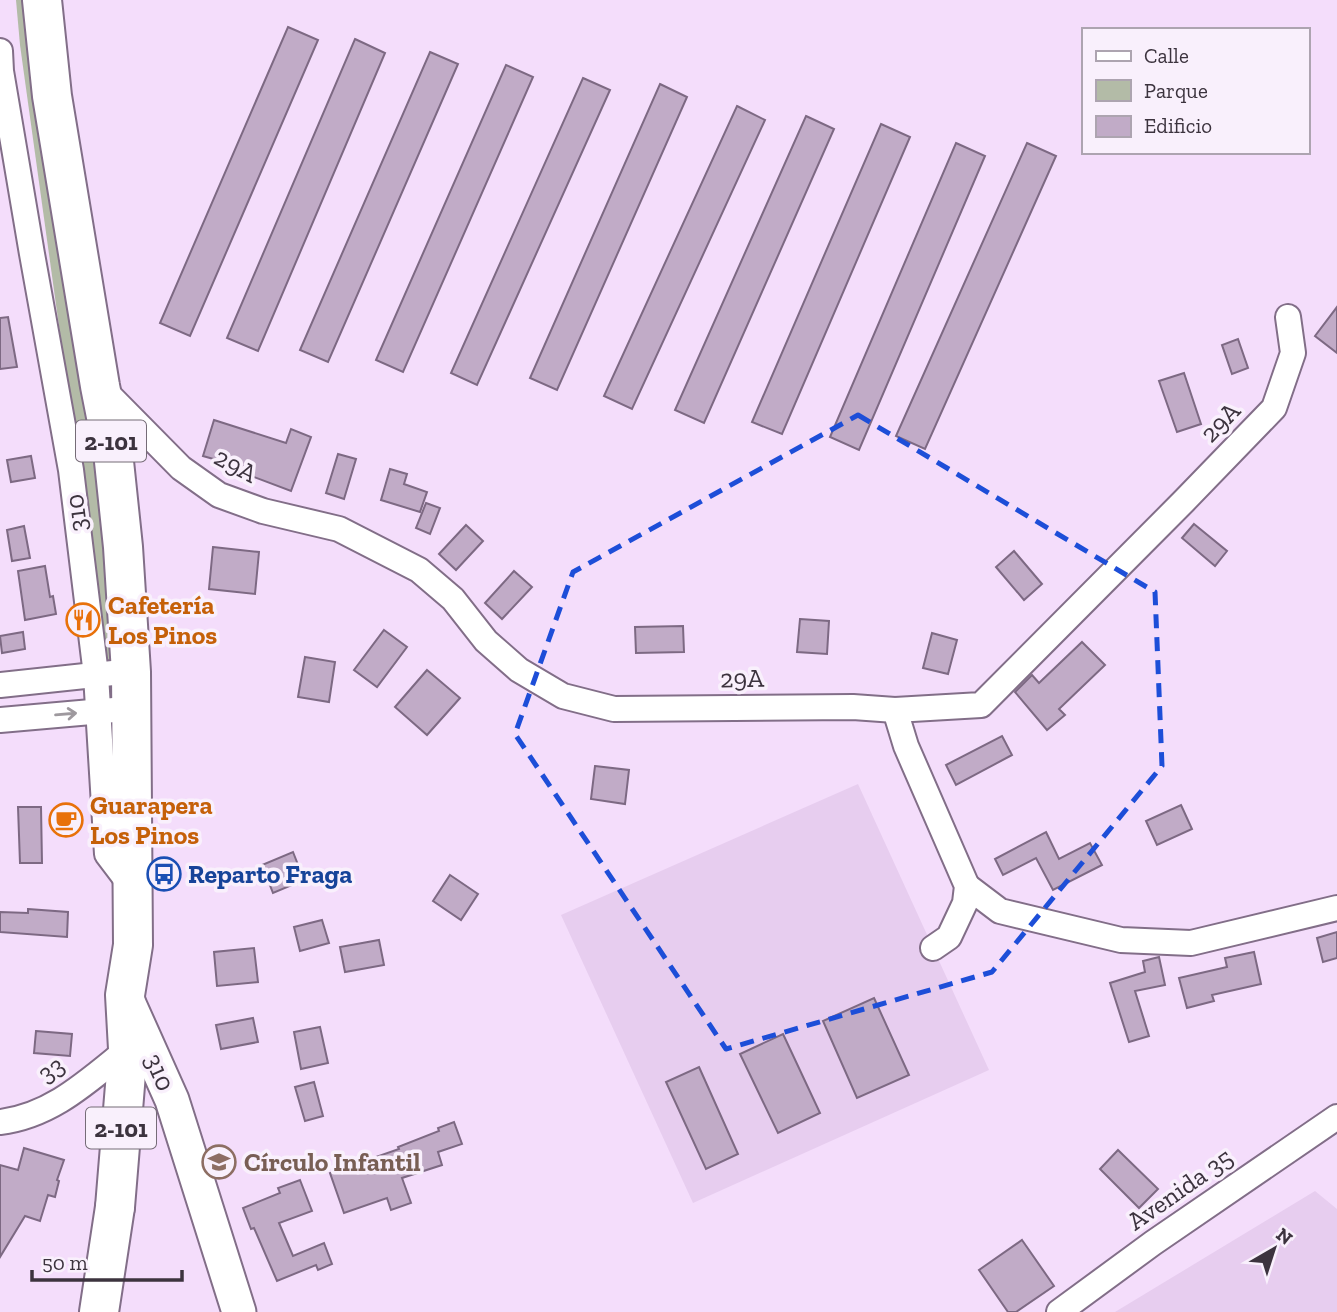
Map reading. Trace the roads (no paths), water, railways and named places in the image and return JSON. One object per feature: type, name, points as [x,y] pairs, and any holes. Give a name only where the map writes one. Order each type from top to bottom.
[{"type":"main road","name":"2-101","points":[[42,0],[52,96],[113,452],[123,547],[113,673],[132,887],[133,945],[125,995],[128,1049],[115,1207],[99,1312]]},
{"type":"main road","name":"2-101","points":[[115,1207],[115,1312]]},
{"type":"street","name":"310","points":[[0,51],[1,71],[71,470],[113,673]]},
{"type":"street","name":"29A","points":[[100,386],[181,468],[219,495],[263,512],[340,529],[419,570],[453,599],[486,641],[511,663],[563,696],[614,709],[853,707],[895,710],[981,705],[1274,408],[1293,353],[1288,317]]},
{"type":"street","points":[[0,685],[113,673]]},
{"type":"street","points":[[0,720],[116,710]]},
{"type":"street","points":[[895,710],[906,746],[967,887],[965,903],[949,937],[933,948]]},
{"type":"street","points":[[967,887],[1000,911],[1121,940],[1191,943],[1337,908]]},
{"type":"street","name":"310","points":[[125,995],[172,1100],[239,1312]]},
{"type":"street","name":"33","points":[[0,1122],[16,1120],[60,1102],[128,1049]]},
{"type":"street","name":"Avenida 35","points":[[1059,1312],[1153,1243],[1337,1117]]},
{"type":"place","name":"Cafetería Los Pinos","points":[[83,620]]},
{"type":"place","name":"Guarapera Los Pinos","points":[[66,820]]},
{"type":"place","name":"Reparto Fraga","points":[[164,874]]},
{"type":"place","name":"Círculo Infantil","points":[[219,1162]]}]
